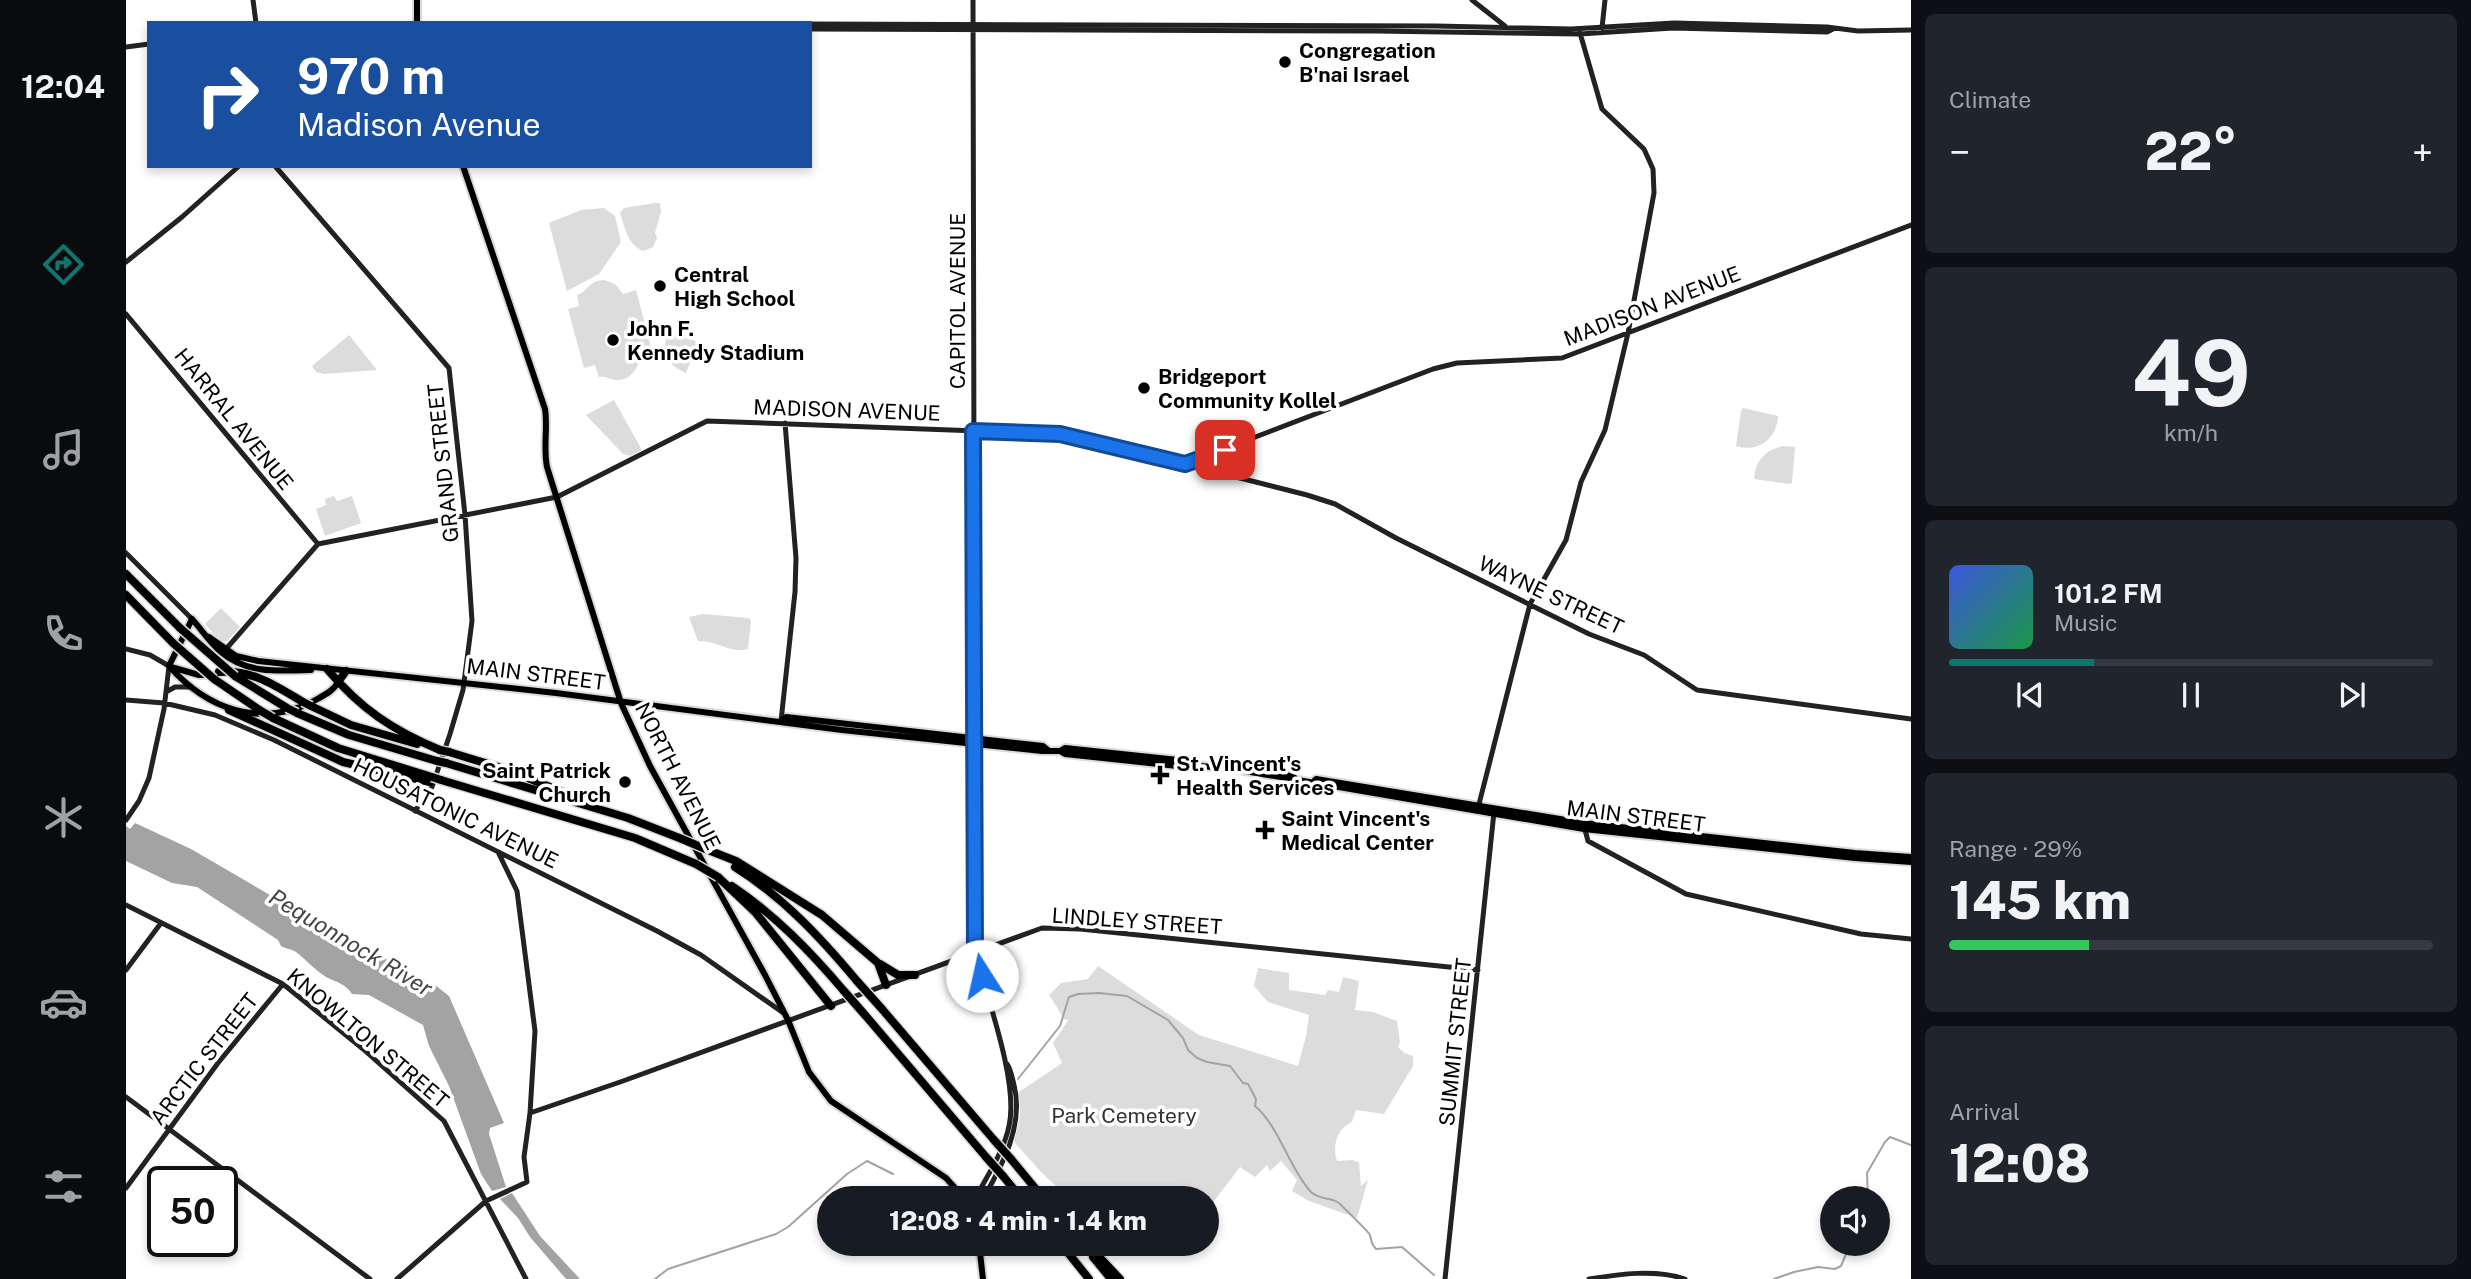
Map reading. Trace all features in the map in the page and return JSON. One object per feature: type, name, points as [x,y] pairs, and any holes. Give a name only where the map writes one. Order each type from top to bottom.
[{"type":"highway","points":[[126,574],[180,628],[235,676],[286,708],[349,735],[650,825],[736,861],[817,911],[878,963],[898,975],[915,975]]},
{"type":"highway","points":[[126,596],[173,643],[261,711],[338,748],[436,781]]},
{"type":"highway","points":[[327,669],[353,699],[371,712],[409,736],[445,751]]},
{"type":"highway","points":[[217,676],[238,671],[253,674],[351,725],[485,763],[615,814]]},
{"type":"highway","points":[[338,682],[346,671]]},
{"type":"highway","points":[[229,710],[343,762],[464,787],[630,837],[696,864],[718,877],[751,899],[782,925],[844,990],[1011,1186]]},
{"type":"highway","points":[[703,848],[740,870],[784,903],[814,932],[1033,1186]]},
{"type":"highway","points":[[718,877],[755,912],[831,1006]]},
{"type":"highway","points":[[878,963],[886,985]]},
{"type":"highway","points":[[1071,1256],[1089,1279]]},
{"type":"highway","points":[[1094,1256],[1111,1279]]},
{"type":"highway","points":[[1097,1256],[1120,1279]]},
{"type":"main road","points":[[253,0],[256,21]]},
{"type":"main road","points":[[417,0],[417,21]]},
{"type":"main road","name":"CAPITOL AVENUE","points":[[973,0],[975,953],[1005,1060],[1010,1092],[1009,1126],[982,1186]]},
{"type":"main road","points":[[1472,0],[1506,26],[1509,34]]},
{"type":"main road","points":[[1602,29],[1605,0]]},
{"type":"main road","points":[[812,27],[1506,26],[1580,31]]},
{"type":"main road","points":[[1244,28],[1509,34],[1674,28],[1909,31]]},
{"type":"main road","points":[[1478,809],[1530,604],[1566,540],[1581,482],[1605,430],[1628,333],[1654,193],[1651,163],[1644,149],[1602,109],[1580,31]]},
{"type":"main road","points":[[126,47],[147,45]]},
{"type":"main road","points":[[126,262],[237,168]]},
{"type":"main road","name":"GRAND STREET","points":[[277,168],[449,368],[465,515],[472,621],[464,683],[436,777],[427,797],[415,811]]},
{"type":"main road","name":"NORTH AVENUE","points":[[464,168],[539,389],[546,416],[543,447],[545,458],[621,703],[650,766],[788,1020],[809,1072],[831,1101],[946,1178],[953,1186]]},
{"type":"main road","name":"MADISON AVENUE","points":[[318,544],[557,497],[707,421],[1060,434],[1185,464],[1433,369],[1457,363],[1562,358],[1911,225]]},
{"type":"main road","name":"HARRAL AVENUE","points":[[126,314],[318,544]]},
{"type":"main road","points":[[781,721],[795,592],[796,558],[785,424]]},
{"type":"main road","name":"WAYNE STREET","points":[[1185,464],[1335,504],[1396,538],[1589,634],[1644,655],[1700,691],[1911,719]]},
{"type":"main road","points":[[126,553],[224,651],[318,544]]},
{"type":"main road","points":[[126,820],[139,801],[149,778],[169,666],[192,619]]},
{"type":"main road","name":"MAIN STREET","points":[[126,649],[150,655],[169,666],[192,687],[229,710],[257,715],[294,710],[332,690],[338,682]]},
{"type":"main road","name":"MAIN STREET","points":[[224,651],[258,661],[781,721],[786,717],[1060,751],[1065,754],[1183,766],[1233,769],[1238,766],[1313,782],[1315,779],[1359,789],[1584,826],[1911,859]]},
{"type":"main road","name":"MAIN STREET","points":[[224,651],[243,664],[260,670],[327,669]]},
{"type":"main road","name":"MAIN STREET","points":[[169,666],[199,675],[217,676],[243,664],[258,661]]},
{"type":"main road","points":[[166,692],[175,687],[192,687]]},
{"type":"main road","name":"HOUSATONIC AVENUE","points":[[126,701],[164,703],[215,715],[239,725],[609,906],[692,950],[782,1012]]},
{"type":"main road","name":"SUMMIT STREET","points":[[1445,1279],[1494,811]]},
{"type":"main road","points":[[1584,826],[1588,841],[1682,893],[1861,934],[1911,939]]},
{"type":"main road","points":[[397,1279],[488,1200],[525,1183],[524,1157],[530,1113],[535,1031],[517,891],[498,852]]},
{"type":"main road","name":"KNOWLTON STREET","points":[[126,905],[283,984],[363,1049],[444,1121],[480,1193],[488,1200],[526,1279]]},
{"type":"main road","points":[[126,970],[160,923]]},
{"type":"main road","name":"LINDLEY STREET","points":[[530,1113],[623,1082],[1042,928],[1080,929],[1478,971]]},
{"type":"main road","points":[[756,992],[768,982]]},
{"type":"main road","name":"ARCTIC STREET","points":[[126,1188],[224,1055],[283,984]]},
{"type":"main road","name":"CAPITOL AVENUE","points":[[989,1186],[1013,1137],[1017,1118],[1014,1086],[1010,1068],[1005,1060]]},
{"type":"main road","points":[[126,1097],[370,1279]]},
{"type":"main road","points":[[980,1256],[983,1279]]},
{"type":"main road","points":[[1589,1279],[1622,1274],[1660,1274],[1685,1279]]},
{"type":"green space","points":[[660,203],[661,212],[655,233],[657,238],[653,247],[643,251],[630,240],[620,213],[624,208]]},
{"type":"green space","points":[[604,208],[615,216],[621,242],[599,274],[567,291],[549,223],[581,210]]},
{"type":"green space","name":"John F. Kennedy Stadium","points":[[604,280],[615,284],[623,294],[636,290],[652,351],[640,354],[633,373],[621,380],[599,377],[595,365],[584,368],[568,309],[579,306],[577,295],[594,282]]},
{"type":"green space","points":[[669,331],[695,341],[697,345],[686,373],[673,366],[666,356],[665,345]]},
{"type":"green space","points":[[349,335],[377,370],[324,374],[316,372],[312,366]]},
{"type":"green space","points":[[614,400],[642,450],[630,456],[623,454],[586,415]]},
{"type":"green space","points":[[1743,408],[1778,416],[1774,431],[1759,446],[1736,446]]},
{"type":"green space","points":[[1783,446],[1795,447],[1792,483],[1754,479],[1756,467],[1762,457]]},
{"type":"green space","points":[[334,496],[337,501],[352,496],[361,523],[325,536],[316,509],[326,505],[325,499]]},
{"type":"green space","points":[[221,608],[240,627],[227,641],[221,642],[205,624]]},
{"type":"green space","points":[[703,614],[749,618],[748,649],[736,650],[698,641],[689,617]]},
{"type":"green space","name":"Park Cemetery","points":[[1098,966],[1199,1035],[1298,1066],[1309,1015],[1268,1002],[1254,986],[1258,968],[1289,973],[1289,990],[1325,995],[1328,990],[1339,992],[1343,977],[1359,981],[1355,1010],[1373,1012],[1397,1021],[1400,1042],[1398,1047],[1413,1056],[1413,1066],[1384,1114],[1356,1110],[1352,1122],[1337,1138],[1337,1161],[1359,1162],[1361,1186],[1368,1180],[1357,1218],[1309,1201],[1292,1191],[1297,1180],[1281,1161],[1270,1171],[1267,1165],[1255,1177],[1240,1167],[1219,1195],[1219,1186],[1056,1186],[1014,1142],[1020,1116],[1019,1092],[1062,1063],[1053,1043],[1069,1019],[1065,1020],[1049,995],[1061,983],[1088,979]]},
{"type":"water","name":"Pequonnock River","points":[[135,823],[191,849],[320,924],[435,985],[449,996],[504,1123],[490,1128],[489,1134],[506,1187],[492,1191],[481,1174],[449,1086],[429,1046],[423,1025],[369,995],[352,994],[296,952],[281,946],[278,940],[197,887],[172,883],[126,861],[126,826],[130,829]]},
{"type":"water","points":[[512,1193],[540,1236],[580,1279],[566,1279],[500,1199]]},
{"type":"waterway","points":[[1018,1079],[1060,1026],[1069,997],[1099,993],[1127,996],[1168,1020],[1183,1038],[1188,1050],[1197,1058],[1230,1066],[1243,1083],[1248,1084],[1256,1099],[1255,1106],[1271,1124],[1296,1171],[1311,1192],[1340,1204],[1369,1233],[1376,1249],[1402,1247],[1434,1275]]},
{"type":"waterway","points":[[1868,1186],[1867,1173],[1890,1137],[1911,1145]]},
{"type":"waterway","points":[[655,1279],[668,1269],[776,1234],[788,1227],[847,1174],[867,1161],[893,1174]]},
{"type":"waterway","points":[[1774,1279],[1818,1267],[1835,1269],[1841,1266],[1845,1256]]},
{"type":"place","name":"Congregation B'nai Israel","points":[[1285,62]]},
{"type":"place","name":"Central High School","points":[[660,286]]},
{"type":"place","name":"John F. Kennedy Stadium","points":[[613,340]]},
{"type":"place","name":"Bridgeport Community Kollel","points":[[1144,388]]},
{"type":"place","name":"St. Vincent's Health Services","points":[[1160,775]]},
{"type":"place","name":"Saint Patrick Church","points":[[625,782]]},
{"type":"place","name":"Saint Vincent's Medical Center","points":[[1265,830]]},
{"type":"route","points":[[982,976],[975,953],[973,431],[1060,434],[1185,464],[1225,450]]}]
